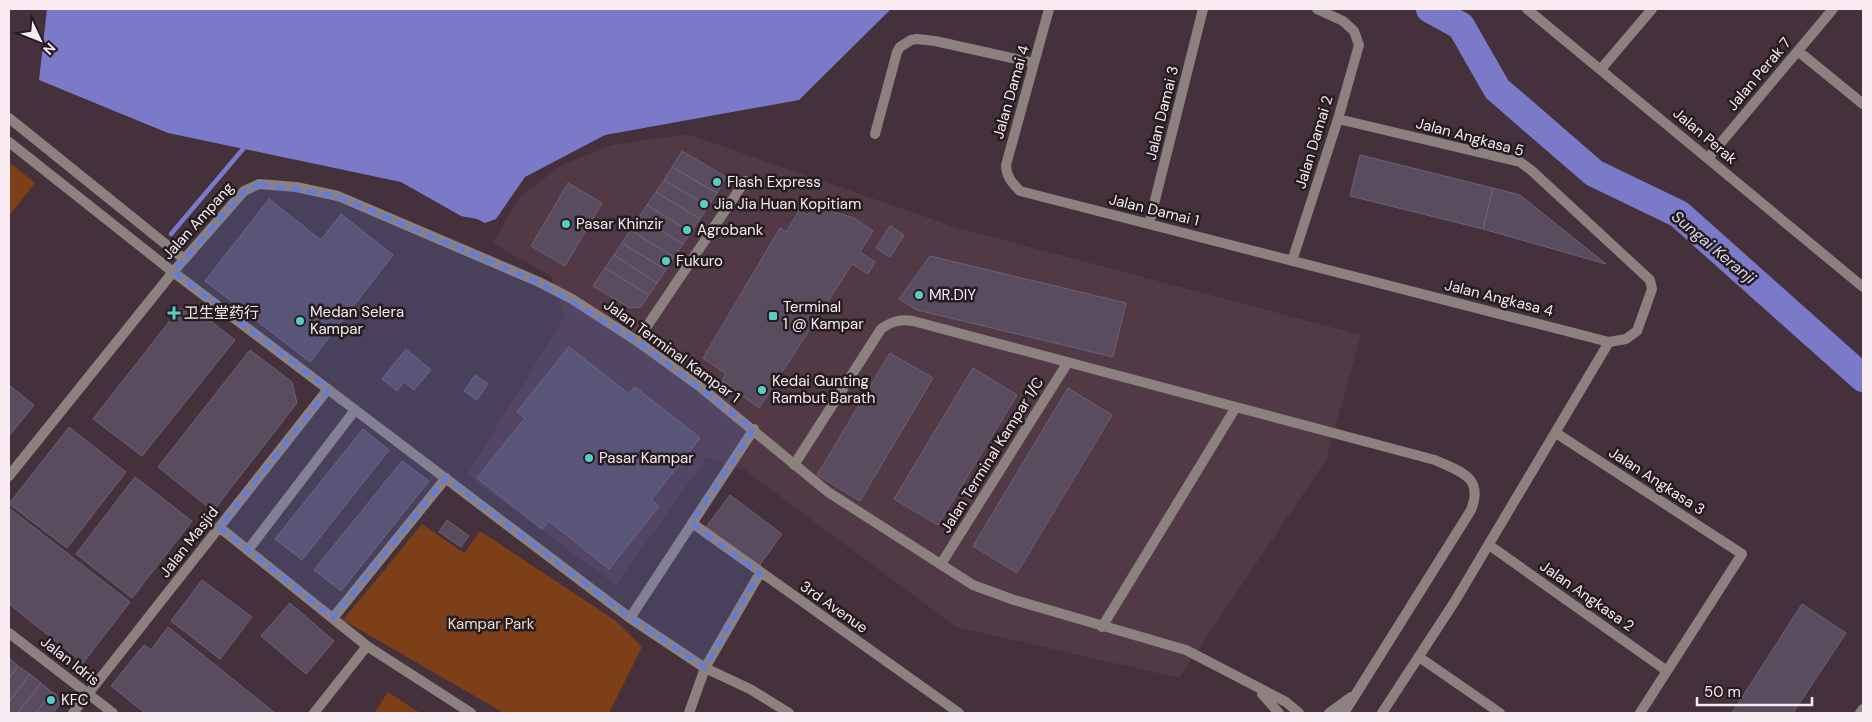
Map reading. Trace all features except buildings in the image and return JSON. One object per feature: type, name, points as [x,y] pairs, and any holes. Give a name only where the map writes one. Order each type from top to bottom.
[{"type":"street","name":"Jalan Damai 4","points":[[1012,183],[1006,172],[1006,165],[1049,9]]},
{"type":"street","name":"Jalan Damai 3","points":[[1149,224],[1203,9]]},
{"type":"street","name":"Jalan Damai 2","points":[[1292,261],[1338,119],[1359,45],[1354,31],[1343,21],[1317,9]]},
{"type":"street","name":"Jalan Perak","points":[[1527,9],[1863,286]]},
{"type":"street","points":[[1601,69],[1652,9]]},
{"type":"street","name":"Jalan Perak 7","points":[[1708,158],[1833,9]]},
{"type":"street","points":[[875,134],[896,52],[910,40],[935,41],[1034,63]]},
{"type":"street","points":[[1798,50],[1863,104]]},
{"type":"street","points":[[9,118],[184,259]]},
{"type":"street","name":"Jalan Angkasa 5","points":[[1338,119],[1520,162],[1531,170],[1650,280],[1652,289],[1637,331],[1626,340],[1609,342]]},
{"type":"street","points":[[9,142],[173,272],[630,618],[705,668],[750,689],[789,713]]},
{"type":"street","points":[[637,341],[745,181]]},
{"type":"street","name":"Jalan Damai 1","points":[[1012,183],[1020,191],[1292,261]]},
{"type":"street","name":"Jalan Ampang","points":[[9,476],[184,259],[244,191],[259,184],[296,186],[338,196],[539,282],[572,299]]},
{"type":"street","name":"Jalan Angkasa 4","points":[[1292,261],[1609,342]]},
{"type":"street","name":"Jalan Terminal Kampar 1","points":[[572,299],[637,341],[699,386],[754,429],[828,492],[973,584],[1014,600],[1186,650],[1286,702],[1299,713]]},
{"type":"street","points":[[794,464],[881,329],[890,322],[901,320],[913,320],[1435,460],[1459,471],[1471,480],[1475,486],[1475,500],[1471,510],[1344,713]]},
{"type":"street","points":[[1382,713],[1489,545],[1609,342]]},
{"type":"street","name":"Jalan Terminal Kampar 1/C","points":[[942,564],[1068,362]]},
{"type":"street","name":"Jalan Masjid","points":[[73,713],[328,389]]},
{"type":"street","points":[[1102,627],[1236,407]]},
{"type":"street","points":[[248,550],[356,410]]},
{"type":"street","points":[[630,618],[754,429]]},
{"type":"street","name":"Jalan Angkasa 3","points":[[1556,433],[1742,554],[1667,671]]},
{"type":"street","points":[[332,618],[446,478]]},
{"type":"street","name":"3rd Avenue","points":[[692,524],[959,713]]},
{"type":"street","points":[[219,527],[367,646],[471,713]]},
{"type":"street","name":"Jalan Angkasa 2","points":[[1489,545],[1667,671]]},
{"type":"street","points":[[689,713],[705,668],[760,573]]},
{"type":"street","name":"Jalan Idris","points":[[9,633],[112,713]]},
{"type":"street","points":[[314,713],[367,646]]},
{"type":"street","points":[[1419,657],[1500,713]]},
{"type":"street","points":[[1640,713],[1667,671]]},
{"type":"street","points":[[1258,689],[1279,713]]},
{"type":"street","points":[[1329,713],[1356,693]]},
{"type":"street","points":[[1860,713],[1863,709]]},
{"type":"highlighted area","points":[[259,184],[338,196],[539,282],[637,341],[754,429],[692,523],[760,573],[705,668],[630,618],[446,478],[333,618],[219,527],[328,389],[173,272],[244,191]]},
{"type":"shaded area","points":[[47,9],[891,9],[799,100],[605,135],[525,177],[496,219],[485,223],[477,219],[461,216],[401,182],[168,133],[39,80]]},
{"type":"shaded area","points":[[687,134],[955,227],[1361,335],[1326,460],[1179,678],[956,627],[745,470],[707,457],[616,585],[467,475],[565,316],[551,276],[492,243],[520,197],[560,166],[612,145]]},
{"type":"green space","points":[[9,162],[35,183],[9,216]]},
{"type":"green space","name":"Kampar Park","points":[[422,524],[464,553],[480,531],[616,621],[642,647],[609,713],[504,713],[343,620]]},
{"type":"green space","points":[[388,692],[420,713],[374,713]]},
{"type":"waterway","name":"Sungai Keranji","points":[[1430,9],[1461,26],[1497,89],[1594,173],[1679,214],[1863,378]]},
{"type":"waterway","points":[[171,234],[243,149]]},
{"type":"place","name":"Flash Express","points":[[717,182]]},
{"type":"place","name":"Jia Jia Huan Kopitiam","points":[[704,204]]},
{"type":"place","name":"Pasar Khinzir","points":[[566,224]]},
{"type":"place","name":"Agrobank","points":[[687,230]]},
{"type":"place","name":"Fukuro","points":[[666,261]]},
{"type":"place","name":"MR.DIY","points":[[919,295]]},
{"type":"place","name":"卫生堂药行","points":[[174,313]]},
{"type":"place","name":"Terminal 1 @ Kampar","points":[[773,316]]},
{"type":"place","name":"Medan Selera Kampar","points":[[300,321]]},
{"type":"place","name":"Kedai Gunting Rambut Barath","points":[[762,390]]},
{"type":"place","name":"Pasar Kampar","points":[[589,458]]},
{"type":"place","name":"KFC","points":[[51,700]]}]
